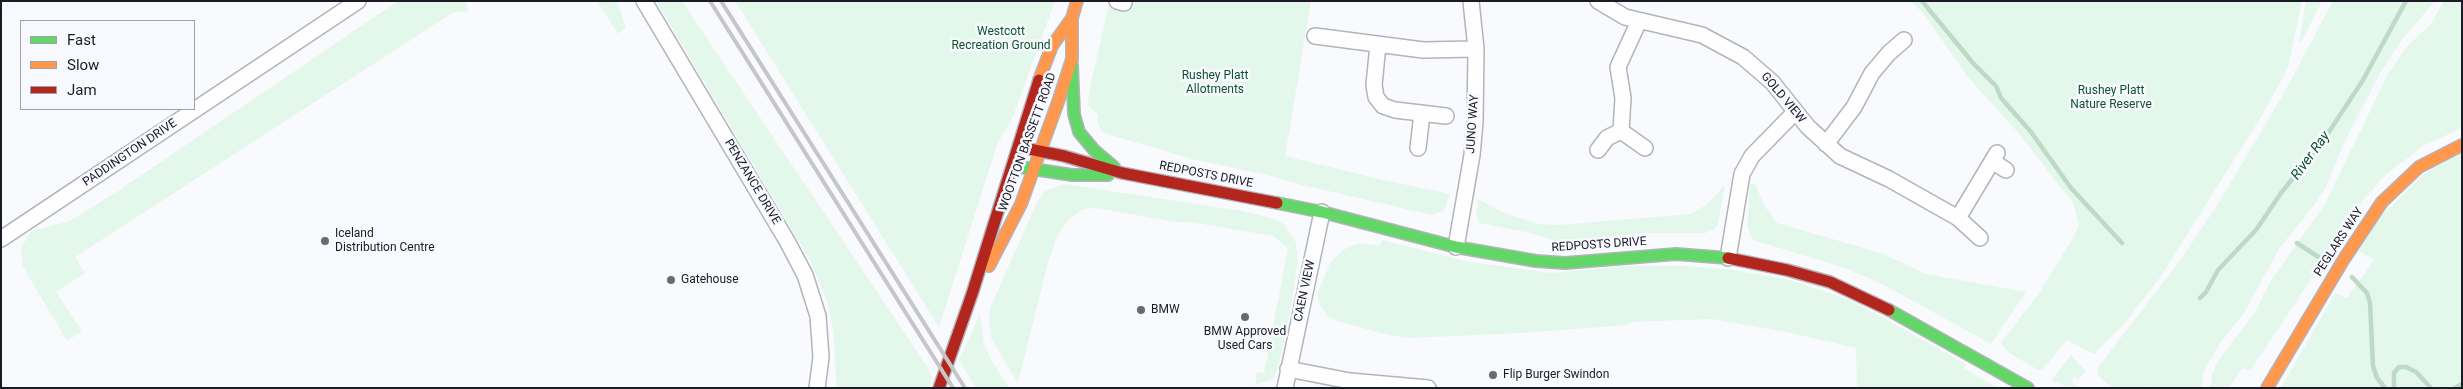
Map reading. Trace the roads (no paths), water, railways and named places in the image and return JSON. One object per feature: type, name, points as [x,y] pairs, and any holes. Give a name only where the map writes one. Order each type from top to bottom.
[{"type":"main road","name":"WOOTTON BASSETT ROAD","points":[[972,294],[1006,235],[1042,151],[1072,59],[1072,18],[1077,1]]},
{"type":"main road","name":"WOOTTON BASSETT ROAD","points":[[939,388],[972,294],[1043,67],[1052,46],[1072,18]]},
{"type":"main road","points":[[1072,59],[1074,114],[1079,132],[1094,150],[1122,173]]},
{"type":"main road","name":"PEGLARS WAY","points":[[2266,386],[2344,258],[2382,202],[2419,167],[2462,145]]},
{"type":"main road","name":"REDPOSTS DRIVE","points":[[1017,146],[1122,173],[1322,212],[1456,246],[1556,263],[1656,254],[1728,258],[1787,270],[1846,289],[1950,343],[2028,388]]},
{"type":"main road","name":"REDPOSTS DRIVE","points":[[1011,165],[1072,175],[1122,173]]},
{"type":"street","name":"PADDINGTON DRIVE","points":[[195,110],[358,1]]},
{"type":"street","name":"PENZANCE DRIVE","points":[[644,1],[787,241],[805,275],[818,316],[821,347],[820,384]]},
{"type":"street","name":"JUNO WAY","points":[[1456,246],[1474,141],[1476,50],[1471,1]]},
{"type":"street","name":"GOLD VIEW","points":[[1598,1],[1625,17],[1696,32],[1733,50],[1752,63],[1772,82],[1795,112],[1826,144],[1845,159],[1889,179],[1958,218],[1980,238]]},
{"type":"street","points":[[1621,131],[1623,98],[1618,67],[1639,21]]},
{"type":"street","points":[[1315,36],[1437,51],[1476,50]]},
{"type":"street","points":[[1826,144],[1854,107],[1872,72],[1889,52],[1904,40]]},
{"type":"street","points":[[1378,45],[1374,85],[1378,100],[1388,108],[1446,116]]},
{"type":"street","name":"PADDINGTON DRIVE","points":[[1,239],[194,110]]},
{"type":"street","points":[[1728,258],[1742,174],[1752,156],[1795,112]]},
{"type":"street","points":[[1418,148],[1422,114]]},
{"type":"street","points":[[1621,131],[1645,148]]},
{"type":"street","points":[[1598,150],[1607,138],[1621,131]]},
{"type":"street","points":[[1958,218],[1995,157],[2006,170]]},
{"type":"street","name":"CAEN VIEW","points":[[1285,388],[1322,212]]},
{"type":"street","points":[[1288,369],[1350,381],[1428,388]]},
{"type":"waterway","name":"River Ray","points":[[1922,1],[1973,63],[1996,86],[2001,98],[2031,132],[2071,188],[2122,243]]},
{"type":"waterway","name":"River Ray","points":[[2200,298],[2206,292],[2218,270],[2256,230],[2281,193],[2325,138],[2363,80],[2406,1]]},
{"type":"waterway","points":[[2297,243],[2323,260]]},
{"type":"waterway","points":[[2352,277],[2367,293],[2370,303],[2373,366],[2377,378],[2385,388]]},
{"type":"waterway","points":[[2394,388],[2394,373],[2399,367],[2406,367],[2416,372],[2431,388]]},
{"type":"waterway","points":[[2455,388],[2462,384]]},
{"type":"railway","points":[[710,1],[953,388]]},
{"type":"railway","points":[[721,1],[965,388]]},
{"type":"place","name":"Iceland Distribution Centre","points":[[325,241]]},
{"type":"place","name":"Gatehouse","points":[[671,280]]},
{"type":"place","name":"BMW","points":[[1141,310]]},
{"type":"place","name":"BMW Approved Used Cars","points":[[1245,317]]},
{"type":"place","name":"Flip Burger Swindon","points":[[1493,375]]},
{"type":"park label","name":"Westcott Recreation Ground","points":[[1001,39]]},
{"type":"park label","name":"Rushey Platt Allotments","points":[[1215,83]]},
{"type":"park label","name":"Rushey Platt Nature Reserve","points":[[2111,98]]}]
